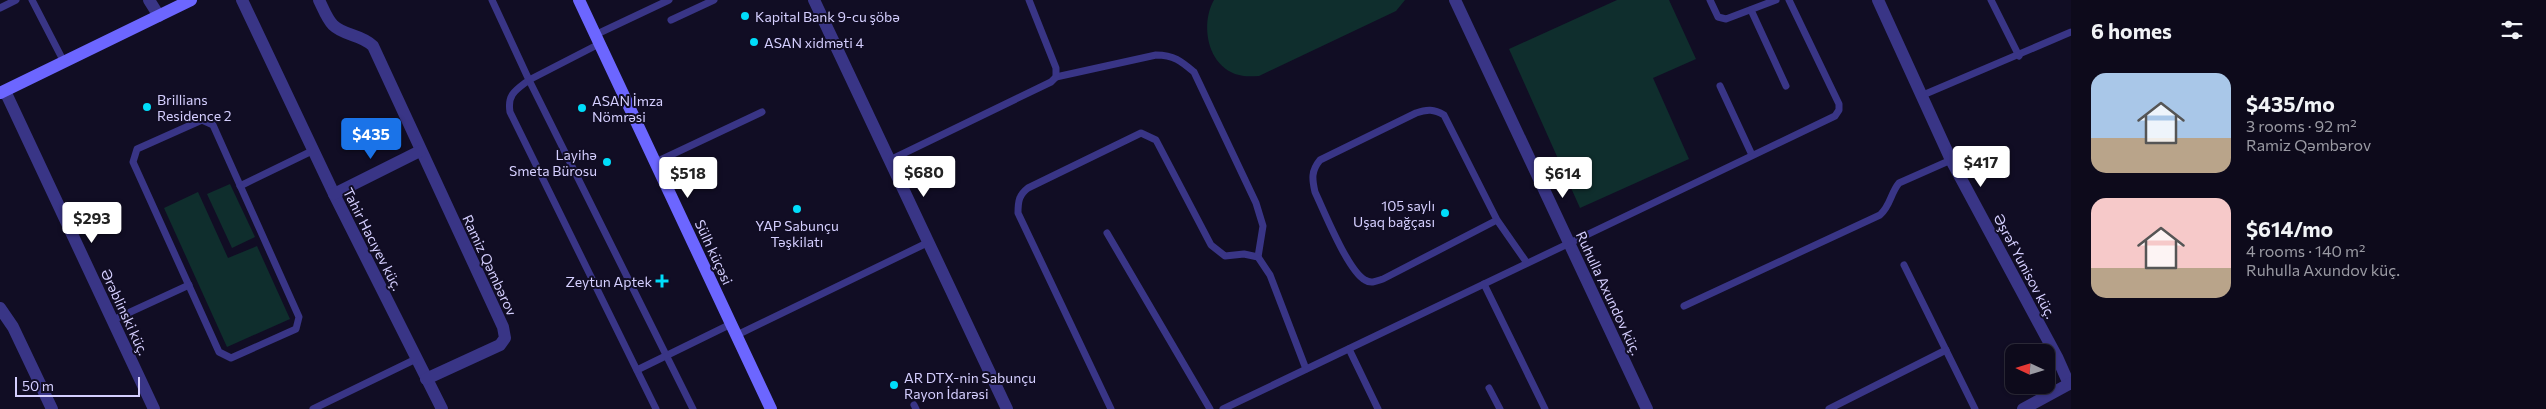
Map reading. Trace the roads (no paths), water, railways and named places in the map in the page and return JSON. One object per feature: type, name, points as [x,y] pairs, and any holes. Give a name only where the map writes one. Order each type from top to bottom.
[{"type":"street","points":[[149,0],[159,16]]},
{"type":"street","points":[[3,92],[191,0]]},
{"type":"street","name":"Tahir Hacıyev küç.","points":[[242,0],[334,194],[442,409]]},
{"type":"street","name":"Ramiz Qəmbərov","points":[[319,0],[332,24],[340,30],[364,38],[373,46],[503,327],[505,338],[500,345],[426,379]]},
{"type":"street","name":"Sülh küçəsi","points":[[579,0],[771,409]]},
{"type":"street","points":[[814,0],[1007,409]]},
{"type":"street","name":"Ruhulla Axundov küç.","points":[[1455,0],[1647,409]]},
{"type":"street","name":"Əşrəf Yunisov küç.","points":[[1878,0],[1923,95],[1951,160],[2070,385]]},
{"type":"street","name":"Ərəblinski küç.","points":[[3,92],[154,409]]},
{"type":"street","points":[[334,194],[420,151]]},
{"type":"street","points":[[0,308],[13,327],[52,409]]},
{"type":"street","points":[[2023,409],[2070,385]]},
{"type":"lane","points":[[0,8],[16,0]]},
{"type":"lane","points":[[32,0],[64,62]]},
{"type":"lane","points":[[492,0],[529,80],[693,409]]},
{"type":"lane","points":[[656,409],[510,112],[508,102],[511,93],[529,80],[597,39],[670,0]]},
{"type":"lane","points":[[671,20],[714,0]]},
{"type":"lane","points":[[1029,0],[1056,68],[1056,77]]},
{"type":"lane","points":[[1710,0],[1718,17],[1726,19],[1776,0]]},
{"type":"lane","points":[[1223,409],[1835,116],[1839,110],[1839,104],[1789,0]]},
{"type":"lane","points":[[1992,0],[2019,56]]},
{"type":"lane","points":[[1751,10],[1786,86]]},
{"type":"lane","points":[[1923,95],[2019,56],[2071,32]]},
{"type":"lane","points":[[890,160],[1043,86],[1056,77],[1156,55],[1179,59],[1194,72],[1256,203],[1263,226],[1258,257],[1270,275],[1306,369]]},
{"type":"lane","points":[[1720,86],[1752,155]]},
{"type":"lane","points":[[1497,220],[1383,279],[1371,283],[1363,280],[1352,268],[1315,192],[1312,180],[1313,168],[1320,160],[1416,113],[1426,109],[1436,110],[1444,115],[1497,220],[1526,264]]},
{"type":"lane","points":[[656,162],[762,112]]},
{"type":"lane","points":[[202,120],[213,125],[240,186],[299,317],[296,329],[231,358],[219,352],[133,162],[137,149],[202,120]]},
{"type":"lane","points":[[1112,409],[1018,213],[1020,194],[1028,188],[1141,133],[1156,140],[1210,245],[1224,256],[1244,254],[1258,257]]},
{"type":"lane","points":[[240,186],[314,150]]},
{"type":"lane","points":[[1684,306],[1880,215],[1890,203],[1893,190],[1899,183],[1951,160]]},
{"type":"lane","points":[[1108,233],[1210,409]]},
{"type":"lane","points":[[637,370],[929,242]]},
{"type":"lane","points":[[1904,265],[1975,409]]},
{"type":"lane","points":[[1484,284],[1545,409]]},
{"type":"lane","points":[[113,320],[189,285]]},
{"type":"lane","points":[[1349,349],[1378,409]]},
{"type":"lane","points":[[1828,409],[1946,350]]},
{"type":"lane","points":[[313,409],[416,359]]},
{"type":"lane","points":[[1489,388],[1500,409]]},
{"type":"place","name":"Kapital Bank 9-cu şöbə","points":[[745,16]]},
{"type":"place","name":"ASAN xidməti 4","points":[[754,42]]},
{"type":"place","name":"Brillians Residence 2","points":[[147,107]]},
{"type":"place","name":"ASAN İmza Nömrəsi","points":[[582,108]]},
{"type":"place","name":"Layihə Smeta Bürosu","points":[[607,162]]},
{"type":"place","name":"YAP Sabunçu Təşkilatı","points":[[797,209]]},
{"type":"place","name":"105 saylı Uşaq bağçası","points":[[1445,213]]},
{"type":"place","name":"Zeytun Aptek","points":[[662,281]]},
{"type":"place","name":"AR DTX-nin Sabunçu Rayon İdarəsi","points":[[894,385]]}]
